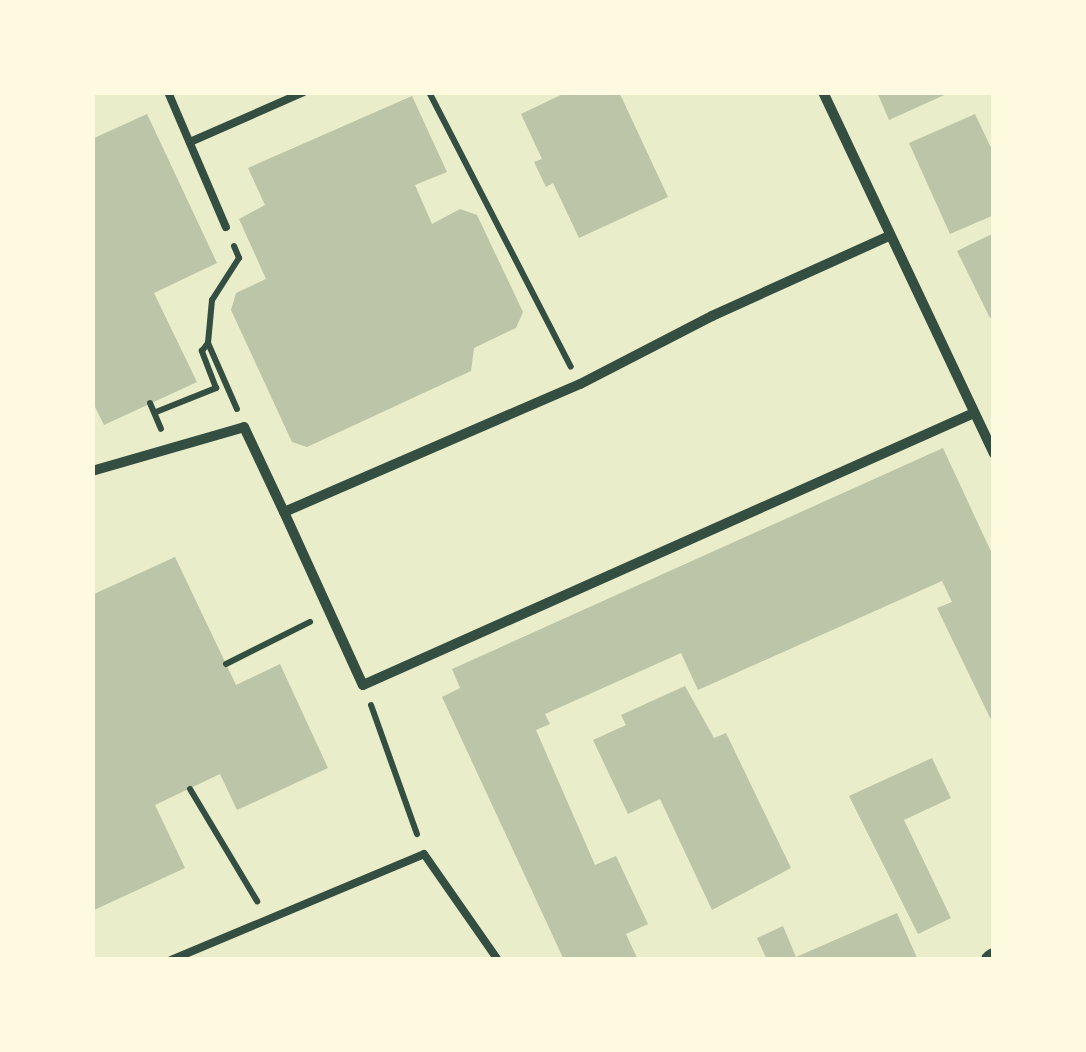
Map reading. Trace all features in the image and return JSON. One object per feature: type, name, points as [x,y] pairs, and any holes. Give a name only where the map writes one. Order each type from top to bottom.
[{"type":"street","points":[[823,92],[994,454]]},
{"type":"street","points":[[284,512],[580,384],[712,316],[889,236]]},
{"type":"street","points":[[92,470],[244,427],[364,685],[974,413]]},
{"type":"lane","points":[[168,92],[226,227]]},
{"type":"lane","points":[[190,142],[304,92]]},
{"type":"lane","points":[[172,960],[424,854],[498,960]]},
{"type":"path","points":[[429,92],[580,384]]},
{"type":"path","points":[[226,227],[239,258],[212,300],[208,343],[244,427]]},
{"type":"path","points":[[150,402],[156,412],[216,388],[202,351],[208,343]]},
{"type":"path","points":[[226,664],[330,612]]},
{"type":"path","points":[[364,685],[424,854]]},
{"type":"path","points":[[190,788],[268,919]]},
{"type":"building","points":[[567,92],[619,92],[668,197],[579,238],[553,183],[546,187],[534,162],[542,159],[521,114]]},
{"type":"building","points":[[877,92],[951,92],[889,120]]},
{"type":"building","points":[[412,96],[447,172],[415,185],[432,224],[460,209],[477,215],[523,312],[516,328],[474,348],[471,371],[307,447],[292,442],[231,310],[236,293],[266,279],[239,219],[265,205],[248,168]]},
{"type":"building","points":[[147,114],[217,263],[154,293],[197,382],[104,425],[92,401],[92,139]]},
{"type":"building","points":[[975,114],[994,154],[994,215],[950,234],[909,143]]},
{"type":"building","points":[[994,233],[994,317],[990,318],[957,251]]},
{"type":"building","points":[[943,448],[994,558],[994,726],[937,608],[952,602],[942,581],[698,690],[681,653],[545,714],[550,724],[536,730],[595,865],[616,856],[648,924],[626,934],[638,960],[564,960],[442,697],[460,688],[452,669]]},
{"type":"building","points":[[175,557],[236,685],[280,664],[328,768],[237,810],[220,774],[155,805],[185,868],[92,911],[92,595]]},
{"type":"building","points":[[685,686],[714,738],[726,733],[791,868],[712,910],[660,799],[628,814],[593,740],[626,725],[621,715]]},
{"type":"building","points":[[932,758],[951,798],[904,820],[951,918],[918,934],[849,796]]},
{"type":"building","points":[[897,913],[918,960],[767,960],[757,938],[783,926],[796,957]]}]
